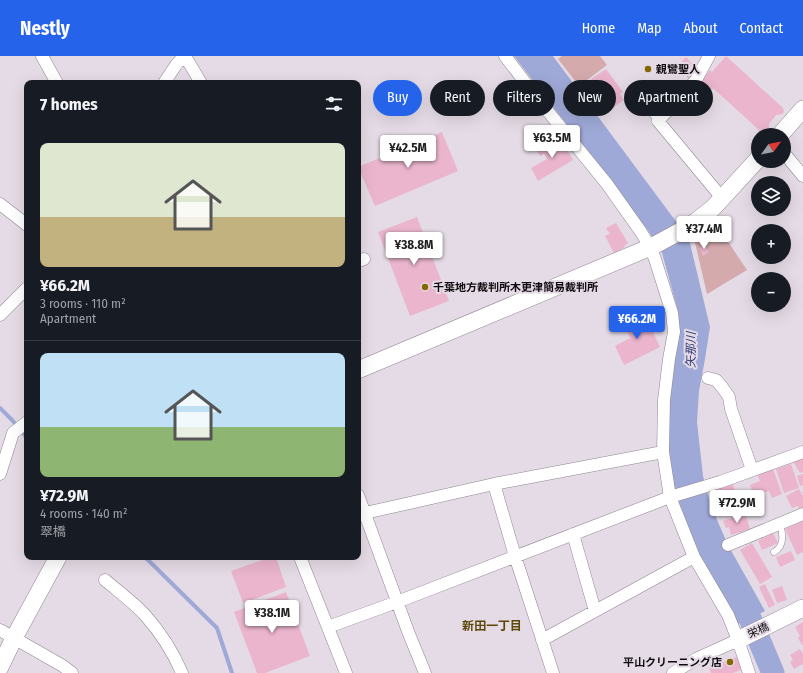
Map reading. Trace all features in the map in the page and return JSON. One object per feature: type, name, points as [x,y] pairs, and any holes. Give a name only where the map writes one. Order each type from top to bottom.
[{"type":"street","points":[[42,56],[55,80]]},
{"type":"street","points":[[505,56],[607,184],[652,246],[672,313],[674,332],[664,400],[663,452],[670,497],[694,557],[728,615],[749,673]]},
{"type":"street","points":[[166,80],[178,58],[198,80]]},
{"type":"street","points":[[703,59],[696,80],[658,121],[722,198]]},
{"type":"street","points":[[786,128],[803,109]]},
{"type":"street","points":[[791,161],[803,176]]},
{"type":"street","points":[[361,369],[652,246],[690,226],[714,208],[751,167]]},
{"type":"street","points":[[0,204],[24,223]]},
{"type":"street","points":[[0,315],[24,291]]},
{"type":"street","points":[[708,378],[716,380],[729,397],[731,409],[752,470]]},
{"type":"street","points":[[0,474],[13,434],[24,424]]},
{"type":"street","points":[[364,513],[494,484],[663,452]]},
{"type":"street","points":[[328,627],[670,497],[720,482],[803,452]]},
{"type":"street","points":[[494,484],[515,556],[553,673]]},
{"type":"street","points":[[361,504],[425,673]]},
{"type":"street","points":[[728,545],[803,514]]},
{"type":"street","points":[[574,534],[595,611]]},
{"type":"street","points":[[542,640],[694,557]]},
{"type":"street","points":[[0,667],[7,634],[56,560]]},
{"type":"street","points":[[301,560],[328,627],[342,672]]},
{"type":"street","points":[[105,580],[144,614],[164,639],[182,673]]},
{"type":"street","name":"栄橋","points":[[738,640],[803,608]]},
{"type":"street","points":[[7,634],[63,666],[72,673]]},
{"type":"street","points":[[673,673],[696,659],[738,640]]},
{"type":"lane","points":[[654,116],[658,121]]},
{"type":"lane","points":[[774,552],[778,550],[783,535],[780,524]]},
{"type":"shaded area","points":[[562,56],[600,56],[607,65],[587,80],[574,80],[558,59]]},
{"type":"shaded area","points":[[713,219],[747,270],[707,294],[694,238]]},
{"type":"water","points":[[514,56],[553,56],[571,80],[563,80],[563,116],[598,116],[689,239],[710,327],[699,391],[697,422],[703,476],[711,506],[728,545],[765,611],[738,624],[698,555],[678,502],[674,487],[669,454],[669,398],[674,358],[679,334],[678,311],[662,253],[649,232],[555,109],[555,80],[532,80]]},
{"type":"building","points":[[726,56],[783,108],[784,112],[776,115],[769,124],[769,128],[757,128],[713,88],[713,80],[702,80],[710,70],[712,72]]},
{"type":"building","points":[[686,57],[697,69],[688,78],[675,64],[677,62],[679,64]]},
{"type":"building","points":[[670,63],[676,70],[668,77],[662,70]]},
{"type":"building","points":[[606,69],[614,80],[592,80],[591,79]]},
{"type":"building","points":[[616,83],[623,92],[620,94],[624,100],[616,106]]},
{"type":"building","points":[[442,132],[458,171],[375,206],[361,174],[361,166]]},
{"type":"building","points":[[554,140],[557,145],[563,142],[573,160],[538,181],[531,168],[547,159],[544,154],[540,156],[537,150]]},
{"type":"building","points":[[417,217],[449,301],[410,316],[378,232]]},
{"type":"building","points":[[616,223],[628,243],[624,246],[625,247],[614,253],[605,236],[610,234],[606,228]]},
{"type":"building","points":[[705,245],[709,252],[703,256],[699,248]]},
{"type":"building","points":[[636,314],[639,320],[646,317],[660,347],[624,365],[615,346],[630,338],[622,321]]},
{"type":"building","points":[[803,456],[803,472],[800,473],[792,460]]},
{"type":"building","points":[[791,464],[799,488],[784,493],[776,469]]},
{"type":"building","points":[[773,469],[782,494],[772,498],[769,491],[754,497],[750,485],[760,481],[757,474]]},
{"type":"building","points":[[803,474],[803,485],[800,486],[797,476]]},
{"type":"building","points":[[732,482],[736,495],[744,493],[749,507],[725,516],[719,502],[730,497],[719,501],[714,489]]},
{"type":"building","points":[[799,489],[803,496],[803,508],[800,510],[798,506],[792,508],[786,496]]},
{"type":"building","points":[[745,513],[750,529],[731,535],[729,527],[726,528],[723,521]]},
{"type":"building","points":[[803,521],[803,552],[797,555],[785,529]]},
{"type":"building","points":[[773,533],[778,543],[762,550],[758,541]]},
{"type":"building","points":[[752,543],[772,577],[760,584],[740,550]]},
{"type":"building","points":[[791,551],[795,560],[780,567],[776,557]]},
{"type":"building","points":[[262,560],[277,560],[286,587],[243,603],[231,571]]},
{"type":"building","points":[[765,584],[775,605],[769,608],[759,587]]},
{"type":"building","points":[[782,586],[787,600],[777,603],[772,590]]},
{"type":"building","points":[[286,592],[310,656],[265,673],[257,673],[234,612]]},
{"type":"building","points":[[803,622],[802,645],[798,638],[800,636],[795,627]]},
{"type":"building","points":[[800,649],[803,654],[803,664],[794,669],[790,662],[793,660],[790,655]]},
{"type":"building","name":"平山クリーニング店","points":[[737,657],[741,670],[733,673],[711,673],[709,667]]},
{"type":"waterway","points":[[0,408],[24,434]]},
{"type":"waterway","points":[[148,560],[217,628],[232,673]]},
{"type":"waterway","name":"矢那川","points":[[738,590],[773,673]]},
{"type":"place","name":"親鸞聖人","points":[[648,69]]},
{"type":"place","name":"千葉地方裁判所木更津簡易裁判所","points":[[425,287]]},
{"type":"place","name":"平山クリーニング店","points":[[730,662]]},
{"type":"district","name":"新田一丁目","points":[[492,626]]}]
